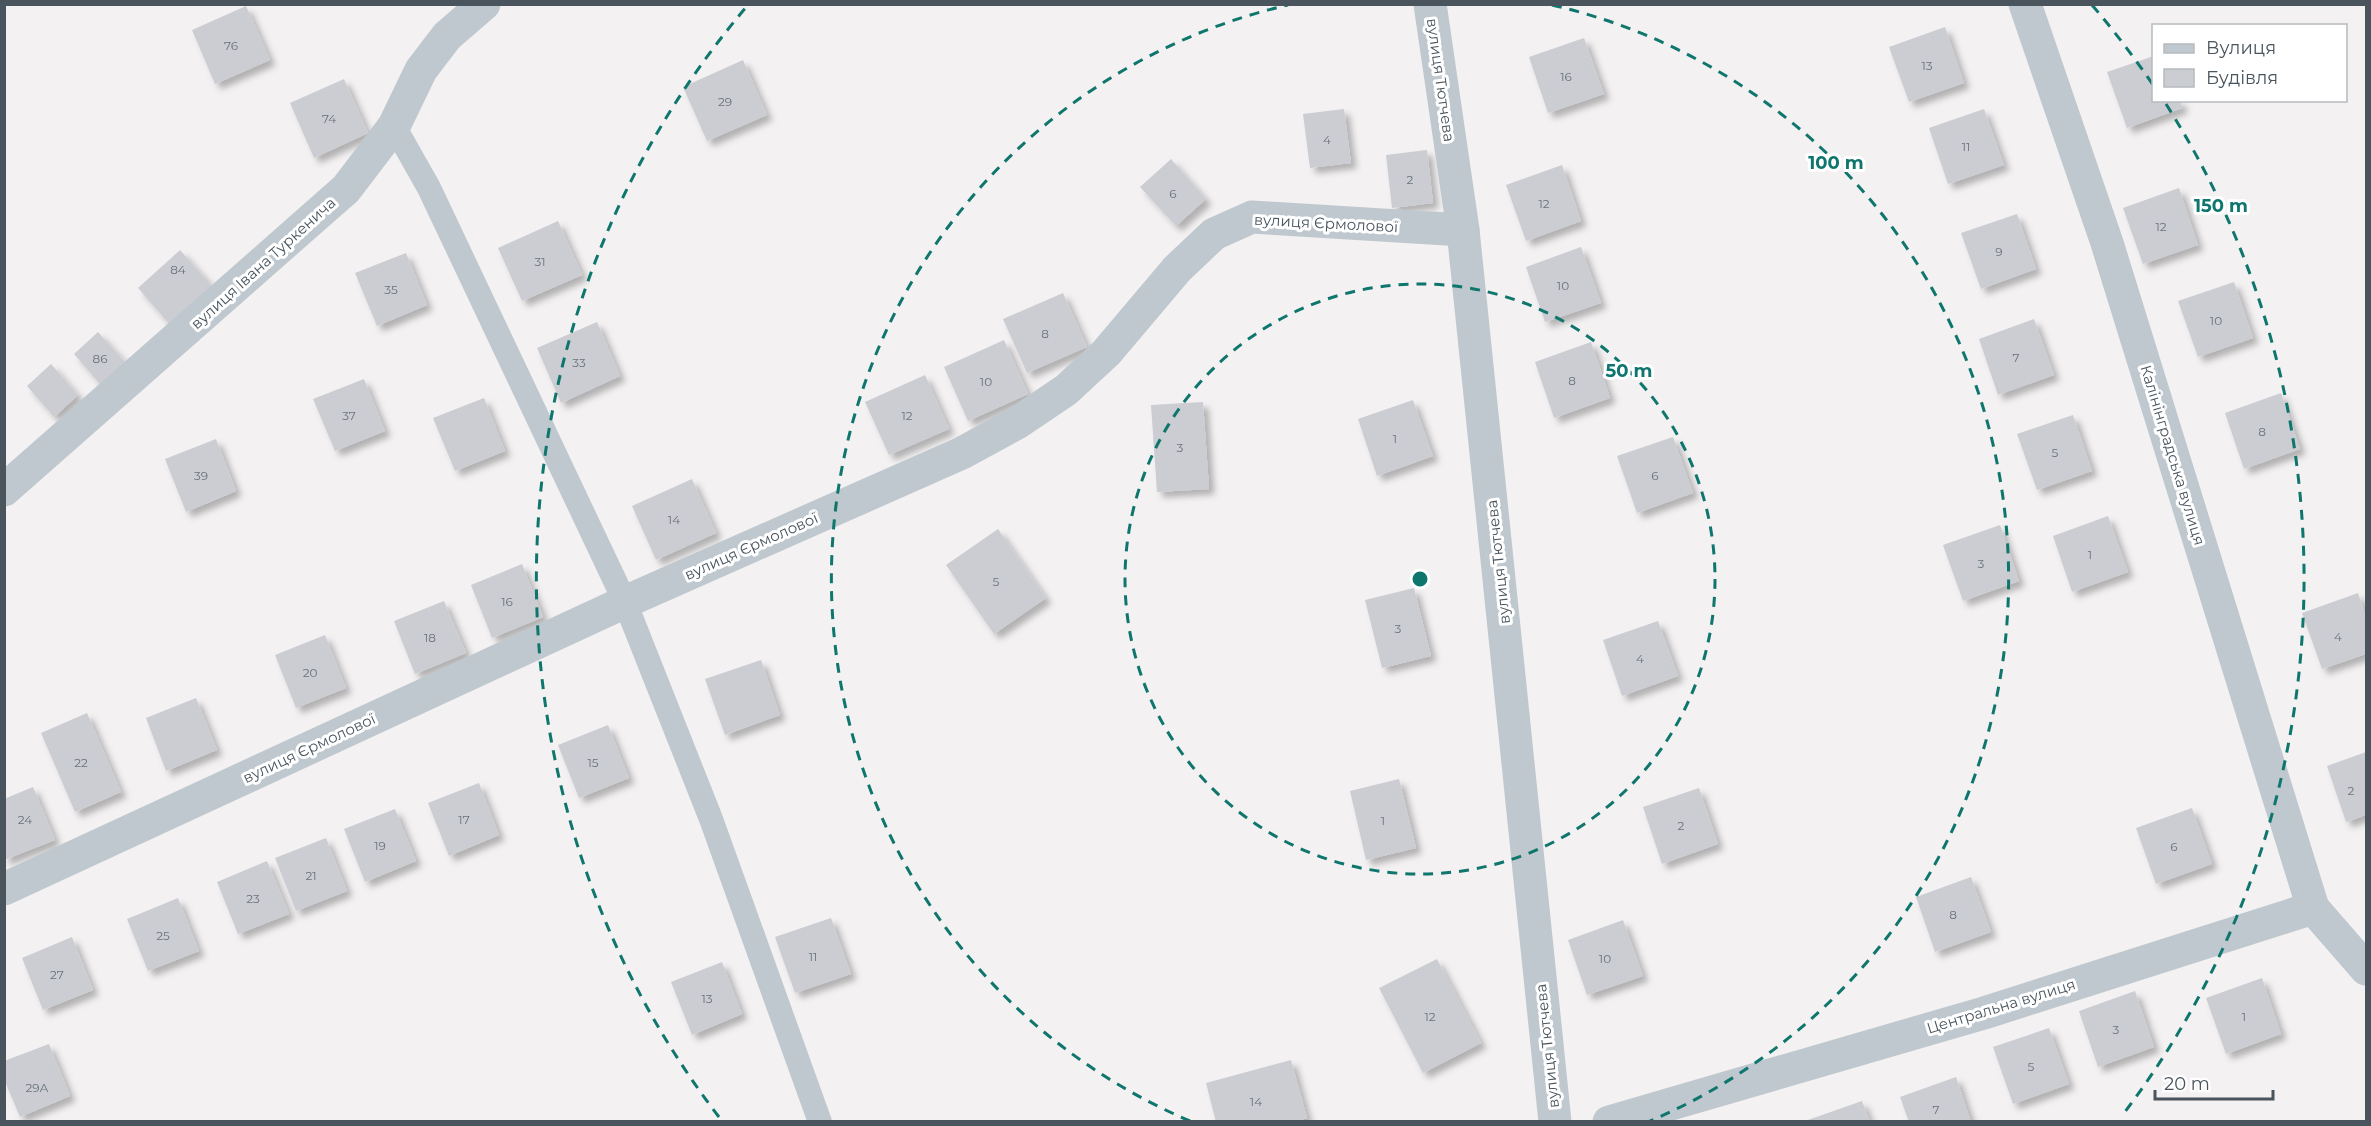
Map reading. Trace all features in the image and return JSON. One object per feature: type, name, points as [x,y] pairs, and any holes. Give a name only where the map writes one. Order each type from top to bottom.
[{"type":"street","name":"вулиця Івана Туркенича","points":[[4,490],[219,304],[346,189],[394,126],[421,70],[447,36],[484,4]]},
{"type":"street","name":"вулиця Тютчева","points":[[1430,4],[1463,230],[1555,1122]]},
{"type":"street","name":"Калінінградська вулиця","points":[[2025,4],[2107,243],[2313,908]]},
{"type":"street","name":"вулиця Єрмолової","points":[[4,889],[625,603],[962,453],[1017,423],[1066,390],[1106,353],[1177,269],[1214,234],[1252,217],[1463,230]]},
{"type":"street","points":[[2313,908],[2367,969]]},
{"type":"street","name":"Центральна вулиця","points":[[1609,1122],[1984,1013],[2313,908]]},
{"type":"lane","points":[[394,126],[429,188],[625,603],[711,819],[820,1122]]},
{"type":"building","points":[[246,6],[270,60],[215,84],[192,30]]},
{"type":"building","points":[[1945,27],[1964,83],[1909,102],[1889,47]]},
{"type":"building","points":[[1584,38],[1604,94],[1548,113],[1529,57]]},
{"type":"building","points":[[2152,57],[2152,102],[2180,102],[2182,108],[2127,128],[2107,72]]},
{"type":"building","points":[[743,60],[767,115],[707,141],[683,87]]},
{"type":"building","points":[[344,79],[368,133],[314,158],[290,103]]},
{"type":"building","points":[[1344,109],[1351,163],[1310,168],[1303,114]]},
{"type":"building","points":[[1984,109],[2004,165],[1948,184],[1929,128]]},
{"type":"building","points":[[1427,150],[1433,203],[1392,208],[1386,155]]},
{"type":"building","points":[[1171,159],[1206,199],[1176,226],[1140,187]]},
{"type":"building","points":[[1562,165],[1581,221],[1526,241],[1506,185]]},
{"type":"building","points":[[2179,188],[2198,245],[2143,264],[2123,208]]},
{"type":"building","points":[[2017,214],[2036,269],[1981,289],[1961,233]]},
{"type":"building","points":[[558,221],[582,275],[522,301],[498,248]]},
{"type":"building","points":[[1581,247],[1601,303],[1545,322],[1526,267]]},
{"type":"building","points":[[180,250],[214,288],[171,326],[138,288]]},
{"type":"building","points":[[406,253],[427,305],[377,326],[355,273]]},
{"type":"building","points":[[2234,282],[2253,338],[2198,357],[2178,301]]},
{"type":"building","points":[[1063,293],[1087,347],[1027,373],[1003,319]]},
{"type":"building","points":[[2034,319],[2054,375],[1998,395],[1979,339]]},
{"type":"building","points":[[597,322],[620,376],[561,403],[537,348]]},
{"type":"building","points":[[98,332],[126,363],[101,385],[74,354]]},
{"type":"building","points":[[1004,340],[1028,394],[968,421],[944,367]]},
{"type":"building","points":[[1591,342],[1610,398],[1554,418],[1535,362]]},
{"type":"building","points":[[51,364],[78,395],[54,417],[27,386]]},
{"type":"building","points":[[925,375],[949,429],[889,455],[865,402]]},
{"type":"building","points":[[364,379],[385,431],[335,451],[313,399]]},
{"type":"building","points":[[2281,393],[2300,449],[2244,469],[2225,413]]},
{"type":"building","points":[[484,398],[505,451],[455,471],[433,418]]},
{"type":"building","points":[[1413,400],[1433,456],[1377,476],[1358,419]]},
{"type":"building","points":[[1203,402],[1209,489],[1157,492],[1151,405]]},
{"type":"building","points":[[2073,415],[2092,471],[2037,490],[2017,434]]},
{"type":"building","points":[[1673,437],[1693,493],[1637,513],[1617,456]]},
{"type":"building","points":[[216,439],[236,491],[186,512],[165,459]]},
{"type":"building","points":[[692,479],[716,533],[656,560],[632,506]]},
{"type":"building","points":[[2108,516],[2128,572],[2072,592],[2053,536]]},
{"type":"building","points":[[2000,525],[2019,581],[1963,601],[1943,545]]},
{"type":"building","points":[[998,529],[1046,598],[994,634],[946,565]]},
{"type":"building","points":[[522,564],[543,617],[492,638],[471,585]]},
{"type":"building","points":[[1414,588],[1431,656],[1382,668],[1365,600]]},
{"type":"building","points":[[2358,593],[2366,618],[2366,654],[2322,669],[2302,613]]},
{"type":"building","points":[[444,601],[466,653],[415,674],[394,621]]},
{"type":"building","points":[[1658,621],[1678,676],[1622,696],[1603,640]]},
{"type":"building","points":[[325,635],[346,688],[296,708],[275,655]]},
{"type":"building","points":[[761,660],[780,715],[725,735],[705,679]]},
{"type":"building","points":[[196,698],[217,750],[166,771],[146,718]]},
{"type":"building","points":[[87,713],[121,792],[75,812],[41,733]]},
{"type":"building","points":[[608,725],[629,778],[579,798],[558,745]]},
{"type":"building","points":[[2366,752],[2366,815],[2346,822],[2327,766]]},
{"type":"building","points":[[1399,779],[1416,848],[1366,860],[1350,791]]},
{"type":"building","points":[[479,783],[499,835],[449,856],[428,803]]},
{"type":"building","points":[[33,787],[55,840],[4,860],[4,799]]},
{"type":"building","points":[[1699,788],[1718,844],[1662,864],[1643,807]]},
{"type":"building","points":[[2192,808],[2212,864],[2156,884],[2136,828]]},
{"type":"building","points":[[395,809],[416,861],[365,882],[344,829]]},
{"type":"building","points":[[326,838],[347,891],[296,911],[275,858]]},
{"type":"building","points":[[267,861],[289,914],[238,934],[217,882]]},
{"type":"building","points":[[1971,877],[1991,932],[1935,952],[1916,897]]},
{"type":"building","points":[[178,898],[199,951],[148,971],[127,919]]},
{"type":"building","points":[[831,918],[851,974],[795,993],[775,937]]},
{"type":"building","points":[[1623,920],[1643,976],[1587,995],[1568,940]]},
{"type":"building","points":[[72,937],[93,990],[43,1010],[22,958]]},
{"type":"building","points":[[1437,959],[1481,1043],[1423,1073],[1379,988]]},
{"type":"building","points":[[722,962],[742,1014],[692,1035],[671,982]]},
{"type":"building","points":[[2262,978],[2281,1034],[2226,1054],[2206,998]]},
{"type":"building","points":[[2135,991],[2154,1047],[2098,1067],[2079,1011]]},
{"type":"building","points":[[2049,1028],[2069,1084],[2013,1104],[1993,1047]]},
{"type":"building","points":[[49,1044],[70,1096],[20,1117],[4,1079],[4,1061]]},
{"type":"building","points":[[1291,1060],[1307,1118],[1295,1122],[1216,1122],[1206,1083]]},
{"type":"building","points":[[1956,1077],[1971,1122],[1909,1122],[1900,1097]]},
{"type":"building","points":[[1862,1101],[1870,1122],[1805,1122],[1805,1121]]}]
